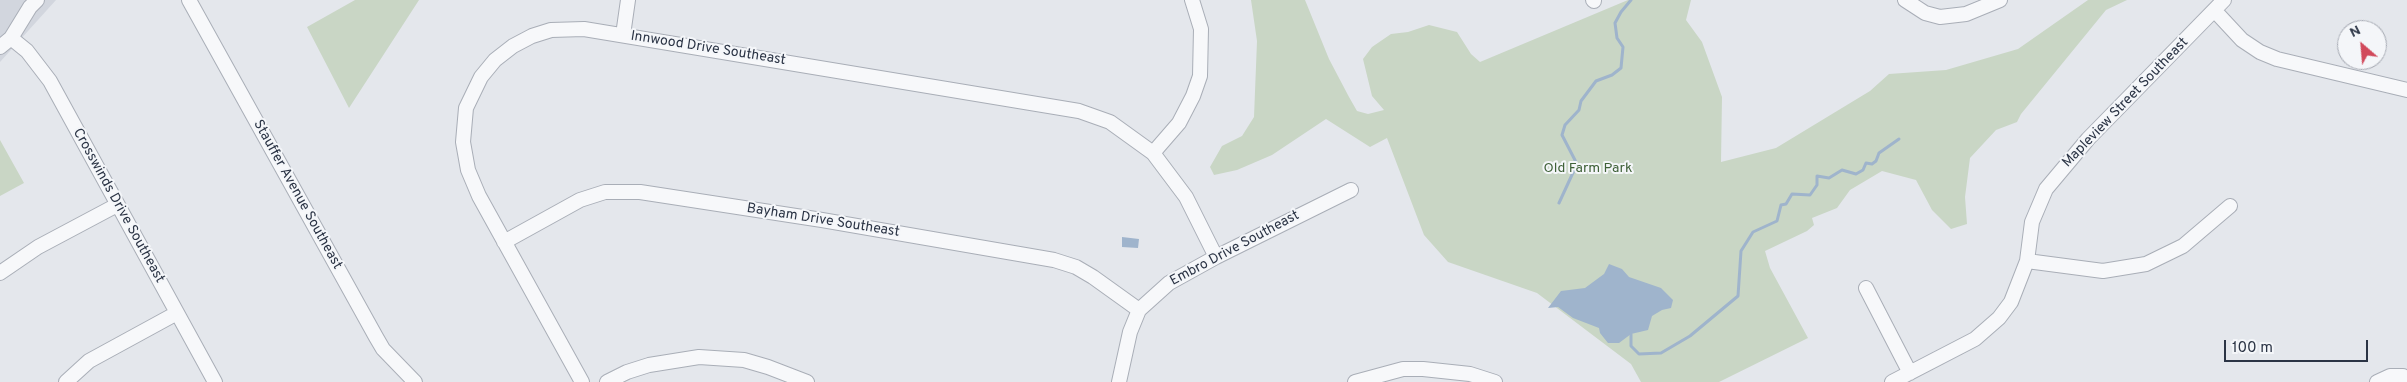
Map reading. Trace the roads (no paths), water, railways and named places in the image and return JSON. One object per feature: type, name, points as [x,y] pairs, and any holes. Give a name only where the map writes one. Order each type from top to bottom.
[{"type":"street","points":[[5,42],[37,0]]},
{"type":"street","name":"Stauffer Avenue Southeast","points":[[189,0],[383,349],[413,382]]},
{"type":"street","points":[[623,35],[628,0]]},
{"type":"street","points":[[1153,153],[1179,123],[1193,96],[1200,76],[1201,30],[1192,0]]},
{"type":"street","points":[[1905,0],[1925,13],[1940,17],[1966,14],[2000,0]]},
{"type":"street","name":"Mapleview Street Southeast","points":[[1892,382],[1974,339],[1999,318],[2011,302],[2027,261],[2032,222],[2046,189],[2088,139],[2224,0]]},
{"type":"street","points":[[2215,11],[2242,40],[2260,52],[2277,59],[2407,90]]},
{"type":"street","name":"Innwood Drive Southeast","points":[[582,382],[504,242],[470,175],[463,142],[466,108],[481,77],[495,60],[513,46],[544,32],[584,28],[1079,111],[1110,122],[1153,153],[1186,197],[1216,257]]},
{"type":"street","name":"Crosswinds Drive Southeast","points":[[5,42],[27,51],[50,81],[116,205],[215,382]]},
{"type":"street","name":"Embro Drive Southeast","points":[[1119,382],[1123,358],[1139,310],[1169,283],[1216,257],[1351,190]]},
{"type":"street","name":"Bayham Drive Southeast","points":[[504,242],[580,200],[605,192],[640,192],[822,220],[1054,260],[1076,267],[1139,310]]},
{"type":"street","points":[[0,273],[38,247],[116,205]]},
{"type":"street","points":[[2027,261],[2103,271],[2146,264],[2183,246],[2230,206]]},
{"type":"street","points":[[1866,288],[1910,373]]},
{"type":"street","points":[[66,382],[89,361],[177,313]]},
{"type":"street","points":[[607,382],[627,372],[650,364],[695,357],[744,360],[768,366],[807,382]]},
{"type":"street","points":[[1355,382],[1403,369],[1470,374],[1495,382]]},
{"type":"street","points":[[2377,382],[2390,376],[2403,376],[2407,379]]},
{"type":"water","points":[[1122,237],[1139,239],[1138,248],[1122,247]]},
{"type":"water","points":[[1609,264],[1622,269],[1629,277],[1661,288],[1673,300],[1671,308],[1662,310],[1652,316],[1648,330],[1631,334],[1619,343],[1608,343],[1600,333],[1599,328],[1573,318],[1558,307],[1548,308],[1561,291],[1585,288],[1604,274]]},
{"type":"waterway","points":[[1559,203],[1577,164],[1562,135],[1565,125],[1579,110],[1581,101],[1596,81],[1612,75],[1621,68],[1623,47],[1617,38],[1615,23],[1631,0]]},
{"type":"waterway","points":[[1631,334],[1631,346],[1639,354],[1661,353],[1690,336],[1738,296],[1741,251],[1753,232],[1777,221],[1781,205],[1786,204],[1792,194],[1810,195],[1817,185],[1817,176],[1829,178],[1842,170],[1856,174],[1863,170],[1866,163],[1872,164],[1876,161],[1879,153],[1899,139]]},
{"type":"park label","name":"Old Farm Park","points":[[1588,169]]}]
